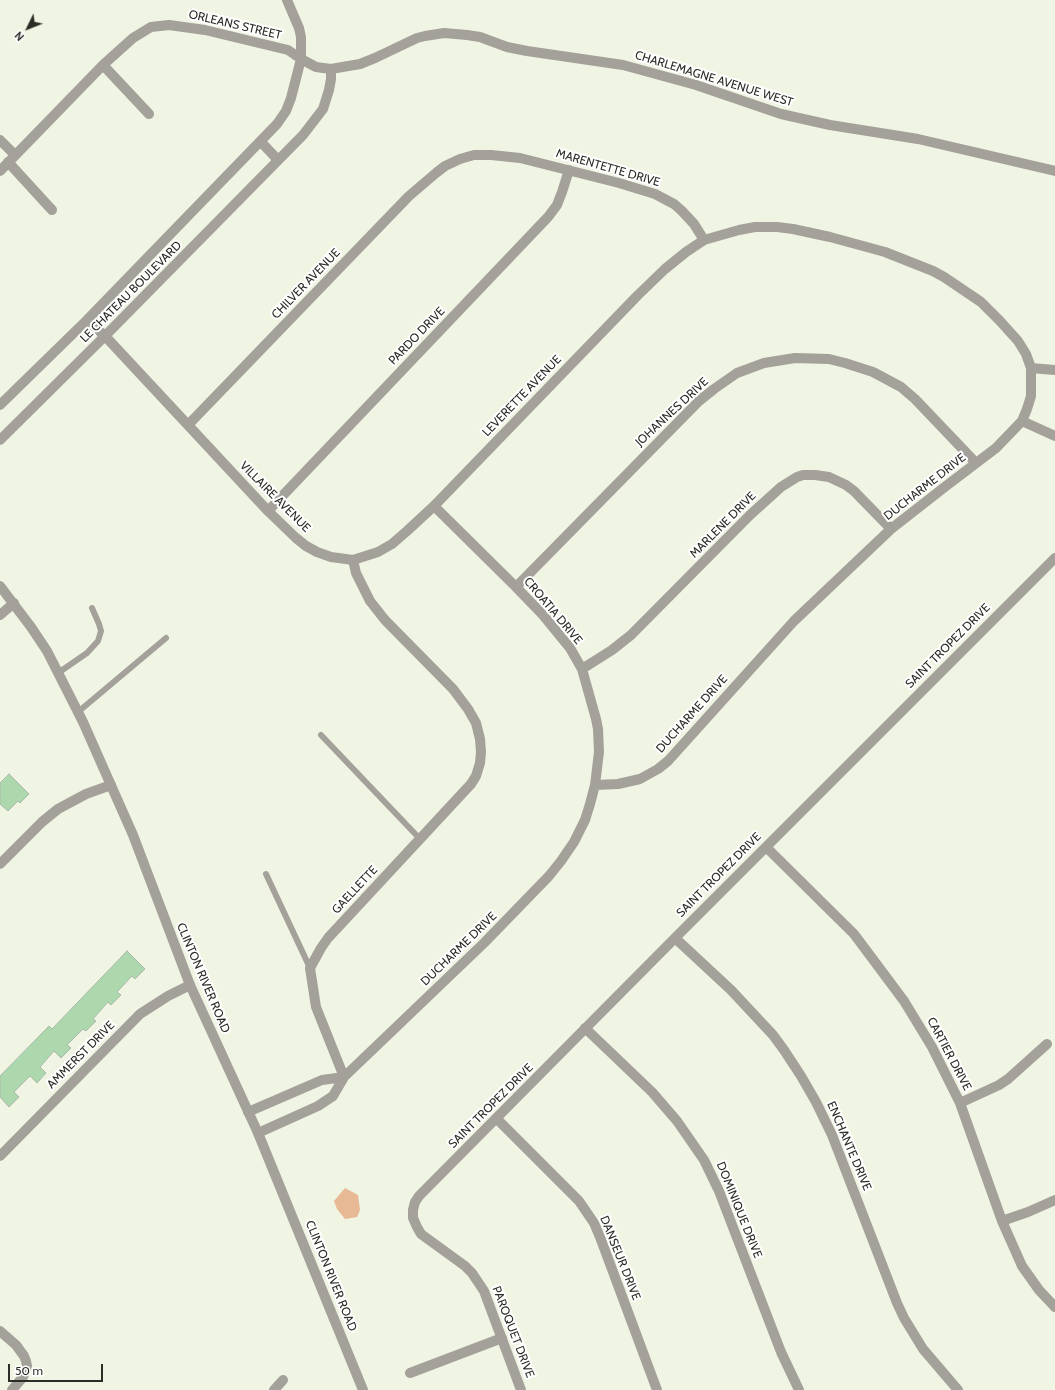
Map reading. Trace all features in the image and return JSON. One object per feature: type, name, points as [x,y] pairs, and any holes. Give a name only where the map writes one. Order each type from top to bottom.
[{"type":"street","name":"LE CHATEAU BOULEVARD","points":[[0,405],[87,320],[277,124],[286,111],[295,86],[301,59],[300,32],[287,0]]},
{"type":"street","name":"ORLEANS STREET","points":[[0,171],[103,65],[133,38],[151,27],[170,25],[205,30],[288,50],[301,59]]},
{"type":"street","name":"CHARLEMAGNE AVENUE WEST","points":[[301,59],[316,67],[331,69],[360,64],[417,38],[444,33],[467,34],[508,47],[527,51],[623,65],[696,85],[781,114],[802,119],[918,139],[1055,171]]},
{"type":"street","points":[[103,65],[149,114]]},
{"type":"street","name":"LE CHATEAU BOULEVARD","points":[[0,440],[303,135],[323,109],[329,90],[331,69]]},
{"type":"street","points":[[0,140],[52,210]]},
{"type":"street","points":[[261,142],[278,160]]},
{"type":"street","name":"MARENTETTE DRIVE","points":[[445,166],[460,159],[491,155],[520,158],[619,183],[665,198],[682,211],[694,224],[704,240]]},
{"type":"street","name":"CHILVER AVENUE","points":[[188,425],[409,196],[445,166]]},
{"type":"street","name":"PARDO DRIVE","points":[[268,511],[548,217],[557,205],[569,170]]},
{"type":"street","points":[[704,240],[755,227],[777,228],[830,237],[885,252],[944,277],[980,302],[1000,320],[1018,341],[1026,354],[1031,368],[1055,370]]},
{"type":"street","name":"LEVERETTE AVENUE","points":[[353,560],[366,557],[392,544],[434,506],[638,295],[670,265],[704,240]]},
{"type":"street","name":"VILLAIRE AVENUE","points":[[87,320],[105,336],[268,511],[296,538],[317,552],[331,557],[353,560]]},
{"type":"street","name":"JOHANNES DRIVE","points":[[516,587],[699,401],[738,373],[764,363],[795,358],[829,359],[873,372],[901,387],[915,399],[976,464]]},
{"type":"street","name":"DUCHARME DRIVE","points":[[258,1133],[318,1106],[333,1096],[344,1077],[484,943],[549,876],[574,842],[585,820],[595,785],[618,784],[640,778],[658,769],[668,761],[794,621],[891,529],[996,448],[1022,421],[1031,396],[1031,368]]},
{"type":"street","points":[[1022,421],[1055,436]]},
{"type":"street","name":"MARLENE DRIVE","points":[[582,669],[612,650],[631,635],[750,514],[781,487],[797,477],[803,475],[815,475],[829,477],[846,485],[891,529]]},
{"type":"street","name":"CROATIA DRIVE","points":[[434,506],[543,615],[570,648],[582,669],[598,729],[599,752],[595,785]]},
{"type":"street","name":"SAINT TROPEZ DRIVE","points":[[413,1218],[415,1202],[419,1196],[1055,558]]},
{"type":"street","name":"GAELLETTE","points":[[310,968],[328,938],[421,840],[471,784],[480,763],[480,739],[476,723],[468,709],[453,689],[385,620],[370,601],[356,573],[353,560]]},
{"type":"street","name":"CLINTON RIVER ROAD","points":[[0,586],[47,651],[78,712],[111,785],[133,836],[190,985],[258,1133],[363,1390]]},
{"type":"street","points":[[0,615],[14,604]]},
{"type":"street","points":[[0,864],[42,822],[58,809],[86,794],[111,785]]},
{"type":"street","name":"CARTIER DRIVE","points":[[766,847],[854,934],[904,1001],[932,1047],[960,1103],[1002,1221],[1022,1266],[1039,1290],[1055,1307]]},
{"type":"street","name":"ENCHANTE DRIVE","points":[[675,938],[731,990],[747,1007],[784,1050],[801,1076],[832,1135],[904,1318],[923,1349],[958,1390]]},
{"type":"street","points":[[248,1112],[322,1080],[344,1077],[316,1007],[310,968]]},
{"type":"street","name":"AMMERST DRIVE","points":[[0,1156],[140,1014],[168,996],[190,985]]},
{"type":"street","name":"DOMINIQUE DRIVE","points":[[585,1028],[652,1092],[677,1121],[704,1160],[719,1191],[781,1352],[799,1390]]},
{"type":"street","points":[[960,1103],[999,1085],[1008,1079],[1047,1044]]},
{"type":"street","name":"DANSEUR DRIVE","points":[[497,1119],[579,1201],[594,1223],[657,1390]]},
{"type":"street","points":[[1002,1221],[1028,1212],[1055,1200]]},
{"type":"street","name":"PAROQUET DRIVE","points":[[413,1218],[421,1234],[465,1266],[472,1273],[484,1291],[489,1300],[521,1390]]},
{"type":"street","points":[[0,1331],[21,1350],[27,1366],[23,1377],[12,1390]]},
{"type":"street","points":[[410,1373],[502,1338]]},
{"type":"street","points":[[274,1390],[283,1380]]},
{"type":"lane","points":[[58,673],[87,653],[98,641],[101,631],[92,608]]},
{"type":"lane","points":[[78,712],[166,638]]},
{"type":"lane","points":[[321,735],[421,840]]},
{"type":"lane","points":[[266,874],[310,968]]},
{"type":"shaded area","points":[[345,1188],[358,1195],[360,1210],[357,1217],[345,1219],[337,1209],[334,1201]]},
{"type":"building","points":[[9,774],[29,794],[20,803],[18,801],[8,811],[0,804],[0,783]]},
{"type":"building","points":[[127,951],[145,969],[135,979],[132,976],[117,992],[121,995],[111,1005],[108,1002],[93,1019],[96,1021],[86,1031],[83,1029],[67,1045],[71,1048],[61,1058],[54,1051],[40,1067],[46,1073],[37,1083],[30,1076],[14,1092],[19,1097],[9,1107],[0,1097],[0,1076],[49,1026],[52,1029]]}]
